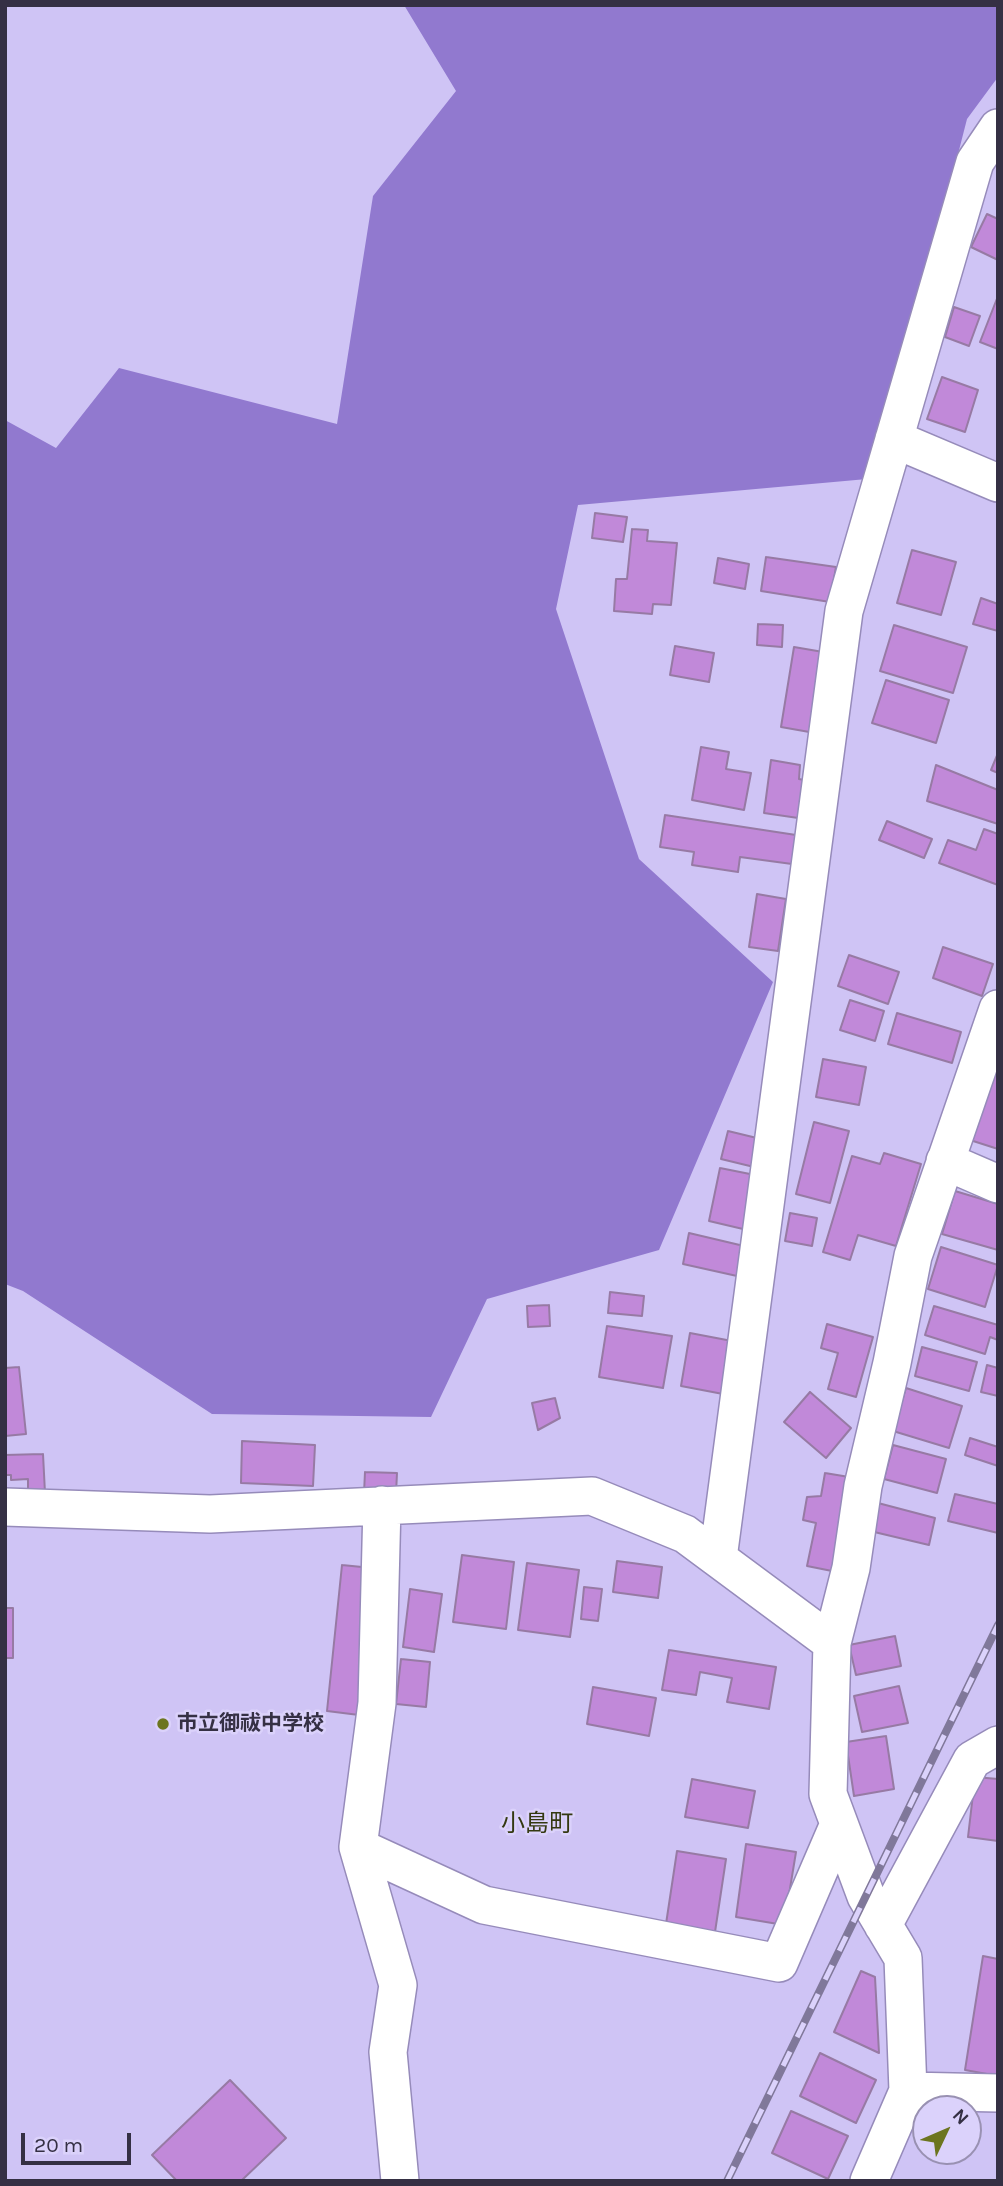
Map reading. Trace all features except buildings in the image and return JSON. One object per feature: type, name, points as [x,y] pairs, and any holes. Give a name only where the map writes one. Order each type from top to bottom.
[{"type":"street","points":[[718,1558],[844,611],[975,162],[998,128]]},
{"type":"street","points":[[894,439],[998,483]]},
{"type":"street","points":[[869,2181],[908,2091],[903,1958],[866,1896],[828,1794],[832,1643],[851,1568],[863,1486],[892,1363],[913,1255],[998,1009]]},
{"type":"street","points":[[945,1161],[998,1184]]},
{"type":"street","points":[[5,1507],[210,1514],[592,1496],[685,1534],[832,1643]]},
{"type":"street","points":[[382,1505],[377,1703],[358,1847],[398,1985],[388,2052],[400,2181]]},
{"type":"street","points":[[883,1926],[972,1760],[998,1745]]},
{"type":"street","points":[[358,1847],[484,1905],[779,1964],[839,1824]]},
{"type":"street","points":[[908,2091],[998,2092]]},
{"type":"shaded area","points":[[404,5],[998,5],[998,77],[967,119],[914,326],[867,479],[578,505],[556,609],[639,859],[773,982],[659,1250],[487,1299],[431,1417],[212,1414],[23,1291],[5,1284],[5,420],[56,448],[119,368],[337,424],[373,196],[456,91]]},
{"type":"railway","points":[[727,2181],[998,1625]]},
{"type":"place","name":"市立御祓中学校","points":[[163,1724]]},
{"type":"district","name":"小島町","points":[[537,1824]]}]
